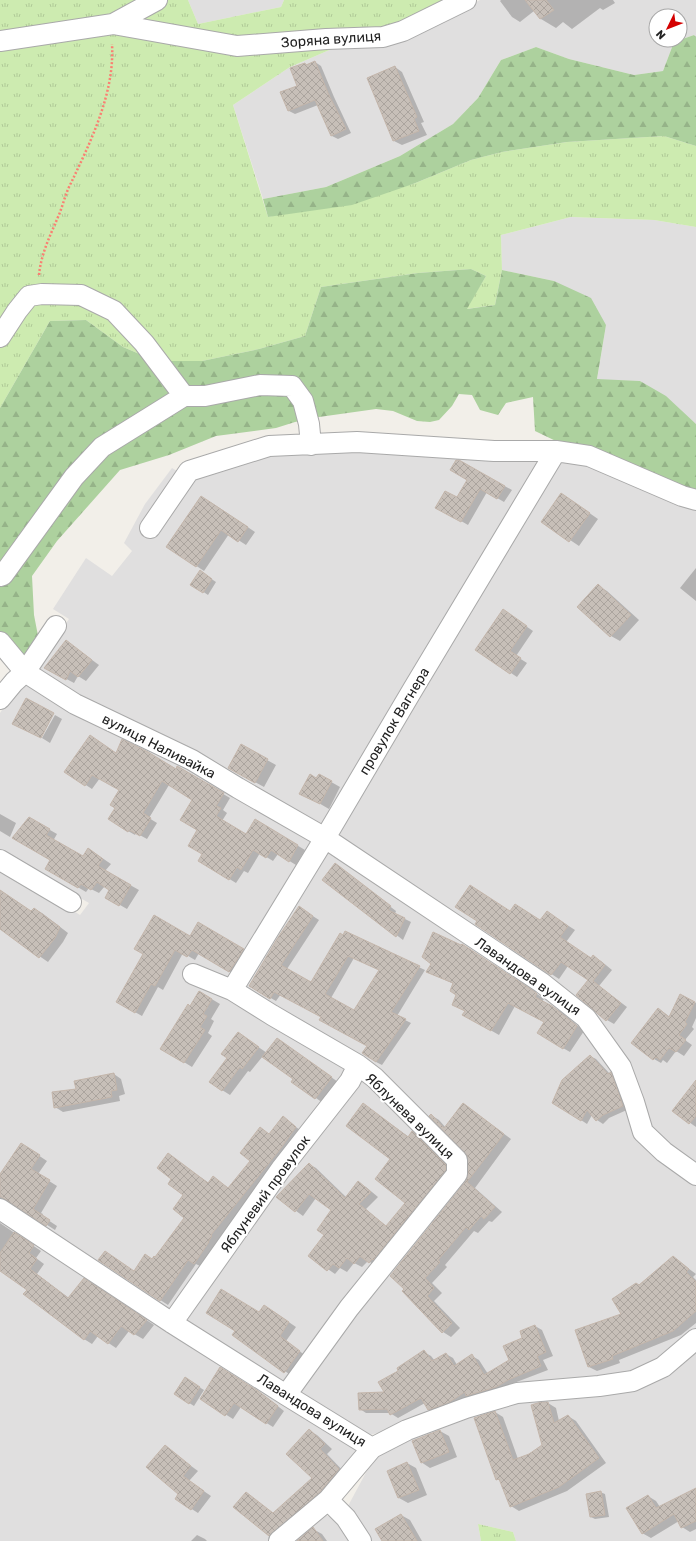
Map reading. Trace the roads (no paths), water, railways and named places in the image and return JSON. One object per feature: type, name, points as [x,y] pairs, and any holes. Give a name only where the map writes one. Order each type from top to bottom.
[{"type":"street","points":[[0,41],[113,24],[157,0]]},
{"type":"street","name":"Зоряна вулиця","points":[[113,24],[237,46],[326,39],[383,37],[403,31],[466,0]]},
{"type":"street","points":[[0,337],[29,296],[42,294],[81,295],[114,311],[144,343],[184,396]]},
{"type":"street","points":[[0,576],[3,575],[33,535],[74,477],[102,447],[184,396],[205,396],[260,385],[292,386],[303,401],[309,424],[311,445]]},
{"type":"street","points":[[150,528],[189,471],[269,446],[357,442],[494,452],[556,451],[590,456],[682,496],[696,500]]},
{"type":"street","name":"провулок Вагнера","points":[[232,990],[325,838],[556,451]]},
{"type":"street","points":[[0,699],[25,672],[56,626]]},
{"type":"street","name":"вулиця Наливайка","points":[[0,642],[25,672],[75,704],[192,760],[325,838]]},
{"type":"street","name":"Лавандова вулиця","points":[[325,838],[542,983],[586,1018],[621,1067],[643,1132],[664,1152],[696,1175]]},
{"type":"street","points":[[0,860],[71,902]]},
{"type":"street","name":"Яблунева вулиця","points":[[193,974],[232,990],[358,1065],[374,1078],[457,1160],[457,1174],[349,1308],[286,1395]]},
{"type":"street","name":"Яблуневий провулок","points":[[172,1323],[281,1169],[350,1081],[358,1065]]},
{"type":"street","name":"Лавандова вулиця","points":[[0,1209],[172,1323],[372,1448],[415,1428],[466,1408],[517,1393],[599,1386],[633,1381],[663,1367],[696,1339]]},
{"type":"street","points":[[279,1541],[328,1500],[372,1448]]},
{"type":"street","points":[[328,1500],[346,1518],[361,1541]]}]
